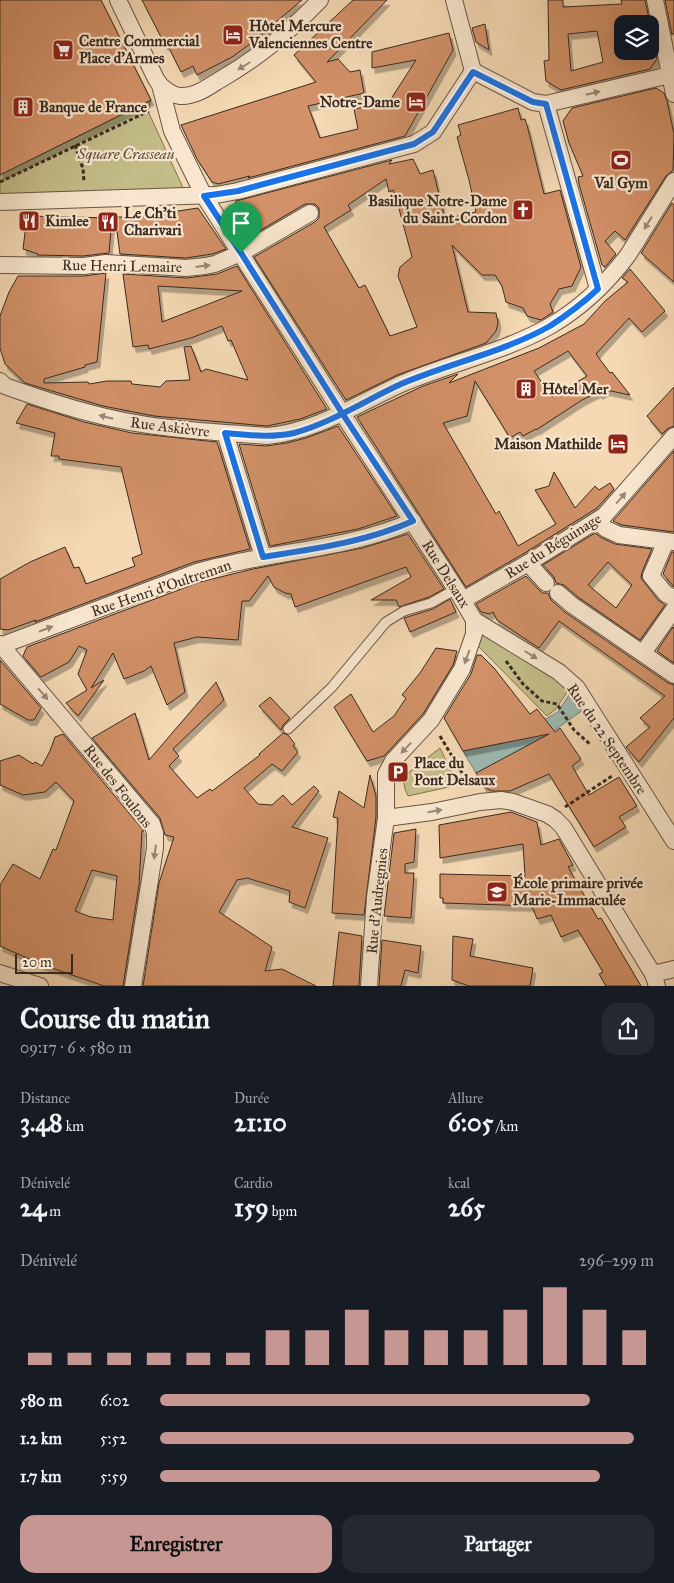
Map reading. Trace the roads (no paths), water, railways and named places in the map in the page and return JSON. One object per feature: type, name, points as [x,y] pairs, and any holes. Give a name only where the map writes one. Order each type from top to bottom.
[{"type":"street","name":"Rue Delsaux","points":[[118,0],[160,85],[172,131],[204,196],[460,594],[474,620],[472,640],[462,669],[434,715],[388,768],[385,783],[386,818]]},
{"type":"street","points":[[160,85],[169,92],[180,96],[204,89],[265,52],[300,21],[320,0]]},
{"type":"street","points":[[0,202],[204,196],[238,191],[414,144],[433,132],[473,72],[454,0]]},
{"type":"street","points":[[655,0],[674,94]]},
{"type":"street","points":[[473,72],[533,102],[546,104],[670,75]]},
{"type":"street","points":[[546,104],[598,289]]},
{"type":"street","name":"Rue Askièvre","points":[[2,387],[115,420],[142,424],[267,436],[306,429],[409,381],[534,333],[570,312],[598,289],[628,255],[674,181]]},
{"type":"street","name":"Rue Henri Lemaire","points":[[0,265],[84,266],[106,263],[195,267],[215,264],[241,253],[310,213]]},
{"type":"street","points":[[225,433],[263,557]]},
{"type":"street","name":"Rue du Béguinage","points":[[460,594],[528,563],[597,521],[609,511],[674,436]]},
{"type":"street","name":"Rue Henri d'Oultreman","points":[[0,645],[182,577],[226,564],[320,548],[374,536],[413,521]]},
{"type":"street","points":[[597,521],[606,529],[619,536],[670,541],[651,576],[666,594],[674,598]]},
{"type":"street","points":[[528,563],[552,588],[572,605],[674,675]]},
{"type":"street","points":[[642,653],[674,609]]},
{"type":"street","name":"Rue du 22 Septembre","points":[[474,620],[559,672],[576,688],[674,841]]},
{"type":"street","name":"Rue des Foulons","points":[[0,645],[152,824],[156,848],[133,986]]},
{"type":"street","points":[[386,818],[432,812],[494,800],[506,800],[551,816],[563,826],[655,980],[674,969]]},
{"type":"street","name":"Rue d'Audregnies","points":[[369,986],[375,898],[386,818]]},
{"type":"street","points":[[0,973],[40,986]]},
{"type":"street","points":[[0,977],[2,986]]},
{"type":"lane","points":[[288,729],[332,687],[386,622],[404,612],[460,594]]},
{"type":"water","points":[[569,695],[583,710],[521,754],[476,773],[463,751],[504,743],[558,712]]},
{"type":"place","name":"Hôtel Mercure Valenciennes Centre","points":[[233,35]]},
{"type":"place","name":"Centre Commercial Place d'Armes","points":[[63,50]]},
{"type":"place","name":"Notre-Dame","points":[[416,102]]},
{"type":"place","name":"Banque de France","points":[[23,107]]},
{"type":"place","name":"Val Gym","points":[[621,160]]},
{"type":"place","name":"Basilique Notre-Dame du Saint-Cordon","points":[[523,210]]},
{"type":"place","name":"Kimlee","points":[[29,221]]},
{"type":"place","name":"Le Ch'ti Charivari","points":[[108,222]]},
{"type":"place","name":"Hôtel Mer","points":[[526,389]]},
{"type":"place","name":"Maison Mathilde","points":[[618,444]]},
{"type":"place","name":"Place du Pont Delsaux","points":[[398,772]]},
{"type":"place","name":"École primaire privée Marie-Immaculée","points":[[497,892]]},
{"type":"park label","name":"Square Crasseau","points":[[126,154]]}]
